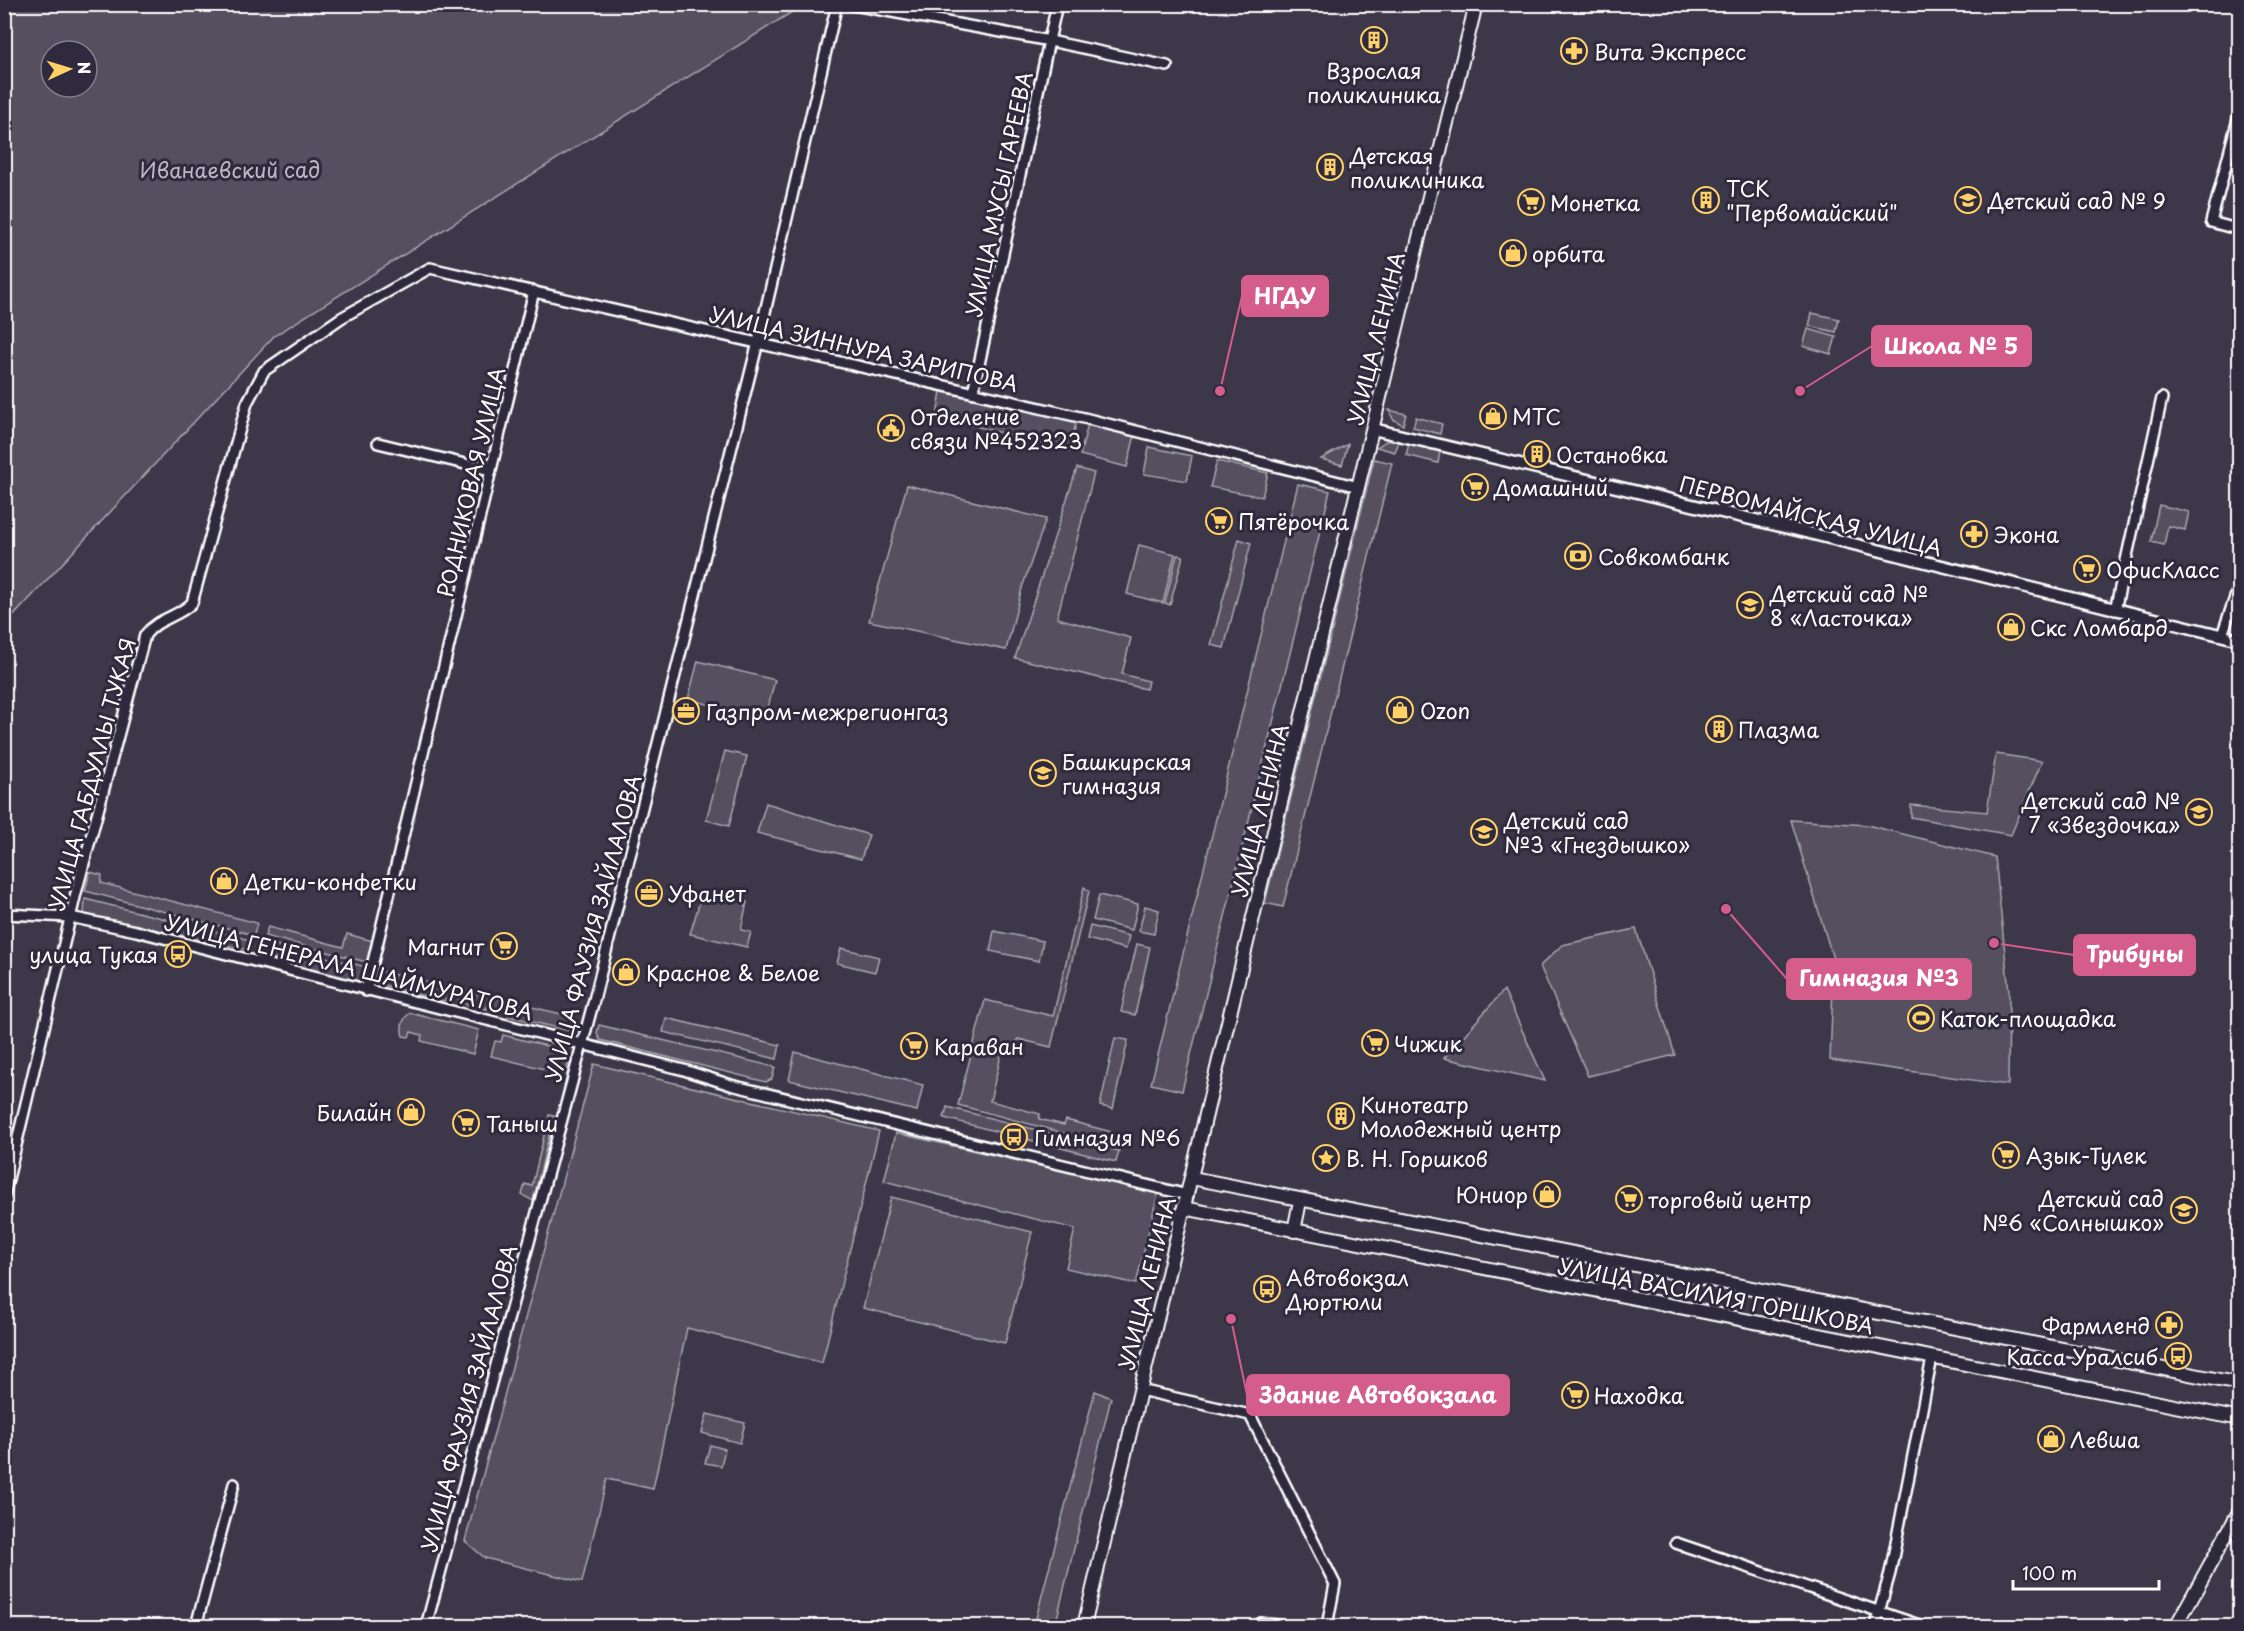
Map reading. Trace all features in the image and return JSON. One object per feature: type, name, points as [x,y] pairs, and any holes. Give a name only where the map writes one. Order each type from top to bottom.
[{"type":"main road","name":"УЛИЦА ЛЕНИНА","points":[[1084,1626],[1476,4]]},
{"type":"main road","name":"УЛИЦА ВАСИЛИЯ ГОРШКОВА","points":[[1192,1178],[2240,1384]]},
{"type":"main road","points":[[1294,1231],[1300,1201]]},
{"type":"main road","name":"УЛИЦА ВАСИЛИЯ ГОРШКОВА","points":[[1184,1208],[2240,1419]]},
{"type":"main road","points":[[1603,1293],[1608,1261]]},
{"type":"main road","points":[[2176,1626],[2240,1510]]},
{"type":"street","name":"УЛИЦА ФАУЗИЯ ЗАЙЛАЛОВА","points":[[426,1626],[581,1044],[758,342],[837,4]]},
{"type":"street","points":[[848,4],[1050,41],[1167,66]]},
{"type":"street","name":"УЛИЦА МУСЫ ГАРЕЕВА","points":[[973,392],[1057,4]]},
{"type":"street","points":[[2240,111],[2211,222],[2240,230]]},
{"type":"street","name":"УЛИЦА ЗИННУРА ЗАРИПОВА","points":[[430,268],[758,342],[936,386],[973,392],[1359,487]]},
{"type":"street","name":"УЛИЦА ГАБДУЛЛЫ ТУКАЯ","points":[[4,1196],[70,917],[145,635],[153,624],[183,612],[192,603],[247,403],[264,371],[341,318],[430,268]]},
{"type":"street","name":"РОДНИКОВАЯ УЛИЦА","points":[[366,991],[442,683],[490,470],[534,291]]},
{"type":"street","points":[[2115,610],[2162,398]]},
{"type":"street","name":"ПЕРВОМАЙСКАЯ УЛИЦА","points":[[1373,429],[1797,530],[2240,640]]},
{"type":"street","points":[[378,443],[490,470]]},
{"type":"street","points":[[2222,635],[2240,583]]},
{"type":"street","name":"УЛИЦА ГЕНЕРАЛА ШАЙМУРАТОВА","points":[[4,914],[70,917],[147,933],[366,991],[684,1070],[731,1085],[1188,1195]]},
{"type":"street","points":[[1875,1626],[1881,1611],[1932,1358]]},
{"type":"street","points":[[1140,1390],[1250,1415],[1335,1584],[1327,1626]]},
{"type":"street","points":[[196,1626],[234,1485]]},
{"type":"street","points":[[1676,1543],[1922,1626]]},
{"type":"street","points":[[1261,1623],[1285,1626]]},
{"type":"green space","name":"Иванаевский сад","points":[[5,4],[803,4],[803,5],[274,336],[5,625]]},
{"type":"green space","points":[[1812,313],[1839,319],[1836,332],[1809,326]]},
{"type":"green space","points":[[1808,329],[1836,337],[1831,354],[1803,346]]},
{"type":"green space","points":[[941,391],[1077,420],[1069,451],[937,416]]},
{"type":"green space","points":[[1389,410],[1406,414],[1403,425],[1393,419]]},
{"type":"green space","points":[[1416,417],[1442,424],[1440,434],[1413,427]]},
{"type":"green space","points":[[1088,424],[1135,435],[1127,467],[1080,455]]},
{"type":"green space","points":[[1386,441],[1399,441],[1395,452],[1377,447]]},
{"type":"green space","points":[[1409,443],[1440,452],[1438,463],[1406,455]]},
{"type":"green space","points":[[1348,444],[1342,465],[1321,459]]},
{"type":"green space","points":[[1149,447],[1192,456],[1187,481],[1144,474]]},
{"type":"green space","points":[[1374,459],[1392,463],[1283,907],[1265,903]]},
{"type":"green space","points":[[1217,461],[1268,473],[1262,497],[1210,487]]},
{"type":"green space","points":[[1077,468],[1094,473],[1057,618],[1131,638],[1122,674],[1148,681],[1146,689],[1015,658]]},
{"type":"green space","points":[[1298,484],[1330,491],[1182,1091],[1151,1084]]},
{"type":"green space","points":[[907,485],[1046,519],[1022,588],[1006,650],[869,621]]},
{"type":"green space","points":[[2159,505],[2189,512],[2185,530],[2168,526],[2164,545],[2151,542]]},
{"type":"green space","points":[[1239,539],[1251,543],[1224,648],[1211,645]]},
{"type":"green space","points":[[1139,545],[1175,554],[1163,603],[1127,594]]},
{"type":"green space","points":[[1177,555],[1183,556],[1170,605],[1165,603]]},
{"type":"green space","points":[[698,661],[775,680],[765,719],[688,699]]},
{"type":"green space","points":[[725,751],[747,756],[729,826],[706,820]]},
{"type":"green space","points":[[1996,754],[2042,761],[2011,835],[1911,817],[1911,805],[1987,812]]},
{"type":"green space","points":[[766,803],[869,835],[861,859],[757,833]]},
{"type":"green space","points":[[1791,820],[1867,825],[1995,857],[2009,992],[2008,1085],[1830,1060],[1834,962]]},
{"type":"green space","points":[[90,872],[102,875],[101,883],[257,923],[254,935],[85,891]]},
{"type":"green space","points":[[1084,887],[1089,891],[1051,1047],[1018,1039],[1016,1045],[1004,1043],[990,1101],[1040,1114],[1039,1119],[1064,1125],[1066,1120],[1112,1132],[1109,1145],[958,1105],[985,1000],[1053,1016]]},
{"type":"green space","points":[[703,891],[747,902],[741,930],[751,932],[747,947],[690,934]]},
{"type":"green space","points":[[1099,895],[1138,904],[1132,930],[1093,920]]},
{"type":"green space","points":[[85,899],[250,940],[248,950],[84,914]]},
{"type":"green space","points":[[1145,906],[1159,910],[1154,934],[1139,931]]},
{"type":"green space","points":[[1090,926],[1129,936],[1126,949],[1087,939]]},
{"type":"green space","points":[[268,927],[343,947],[347,934],[373,941],[367,962],[265,936]]},
{"type":"green space","points":[[1636,929],[1675,1055],[1588,1076],[1540,966],[1562,945]]},
{"type":"green space","points":[[994,931],[1043,941],[1039,961],[990,951]]},
{"type":"green space","points":[[264,942],[367,967],[364,978],[360,981],[264,958],[261,953]]},
{"type":"green space","points":[[1137,944],[1150,947],[1135,1015],[1121,1012]]},
{"type":"green space","points":[[841,948],[879,957],[875,972],[837,963]]},
{"type":"green space","points":[[379,971],[451,988],[448,999],[443,1001],[379,984]]},
{"type":"green space","points":[[461,989],[505,1001],[503,1009],[488,1005],[487,1009],[458,1002]]},
{"type":"green space","points":[[1504,990],[1545,1081],[1444,1058]]},
{"type":"green space","points":[[511,1002],[574,1017],[570,1031],[508,1016]]},
{"type":"green space","points":[[410,1013],[479,1030],[473,1054],[421,1041],[422,1035],[411,1032],[409,1037],[403,1036],[403,1023]]},
{"type":"green space","points":[[666,1018],[780,1045],[777,1059],[663,1032]]},
{"type":"green space","points":[[599,1025],[775,1067],[772,1079],[766,1082],[600,1040],[597,1033]]},
{"type":"green space","points":[[503,1035],[563,1050],[570,1058],[566,1074],[491,1056],[495,1041],[501,1042]]},
{"type":"green space","points":[[1115,1038],[1128,1040],[1113,1109],[1100,1106]]},
{"type":"green space","points":[[795,1052],[923,1085],[917,1111],[789,1080]]},
{"type":"green space","points":[[594,1064],[879,1131],[822,1363],[687,1328],[653,1489],[607,1479],[582,1582],[485,1558],[465,1541]]},
{"type":"green space","points":[[947,1107],[1119,1151],[1116,1162],[944,1118]]},
{"type":"green space","points":[[549,1115],[554,1116],[533,1201],[522,1195],[525,1184],[532,1186]]},
{"type":"green space","points":[[896,1133],[1158,1193],[1136,1284],[1066,1268],[1075,1229],[884,1181]]},
{"type":"green space","points":[[891,1197],[1032,1232],[1005,1343],[863,1308]]},
{"type":"green space","points":[[1095,1391],[1111,1398],[1055,1626],[1034,1626]]},
{"type":"green space","points":[[707,1414],[745,1423],[740,1443],[702,1433]]},
{"type":"green space","points":[[710,1445],[725,1449],[721,1466],[705,1463]]},
{"type":"place","name":"Взрослая поликлиника","points":[[1374,40]]},
{"type":"place","name":"Вита Экспресс","points":[[1574,51]]},
{"type":"place","name":"Детская поликлиника","points":[[1330,167]]},
{"type":"place","name":"ТСК \"Первомайский\"","points":[[1706,200]]},
{"type":"place","name":"Детский сад № 9","points":[[1968,200]]},
{"type":"place","name":"Монетка","points":[[1531,202]]},
{"type":"place","name":"орбита","points":[[1513,253]]},
{"type":"place","name":"НГДУ","points":[[1220,391]]},
{"type":"place","name":"Школа № 5","points":[[1800,391]]},
{"type":"place","name":"МТС","points":[[1493,416]]},
{"type":"place","name":"Отделение связи №452323","points":[[891,428]]},
{"type":"place","name":"Остановка","points":[[1537,454]]},
{"type":"place","name":"Домашний","points":[[1475,487]]},
{"type":"place","name":"Пятёрочка","points":[[1219,521]]},
{"type":"place","name":"Экона","points":[[1974,534]]},
{"type":"place","name":"Совкомбанк","points":[[1578,556]]},
{"type":"place","name":"ОфисКласс","points":[[2087,569]]},
{"type":"place","name":"Детский сад № 8 «Ласточка»","points":[[1750,605]]},
{"type":"place","name":"Скс Ломбард","points":[[2011,627]]},
{"type":"place","name":"Ozon","points":[[1400,710]]},
{"type":"place","name":"Газпром-межрегионгаз","points":[[686,711]]},
{"type":"place","name":"Плазма","points":[[1719,729]]},
{"type":"place","name":"Башкирская гимназия","points":[[1043,773]]},
{"type":"place","name":"Детский сад № 7 «Звездочка»","points":[[2199,812]]},
{"type":"place","name":"Детский сад №3 «Гнездышко»","points":[[1484,832]]},
{"type":"place","name":"Детки-конфетки","points":[[224,881]]},
{"type":"place","name":"Уфанет","points":[[649,893]]},
{"type":"place","name":"Гимназия №3","points":[[1726,909]]},
{"type":"place","name":"Трибуны","points":[[1994,943]]},
{"type":"place","name":"Магнит","points":[[504,946]]},
{"type":"place","name":"улица Тукая","points":[[178,954]]},
{"type":"place","name":"Красное & Белое","points":[[626,972]]},
{"type":"place","name":"Каток-площадка","points":[[1921,1018]]},
{"type":"place","name":"Чижик","points":[[1375,1043]]},
{"type":"place","name":"Караван","points":[[914,1046]]},
{"type":"place","name":"Билайн","points":[[411,1112]]},
{"type":"place","name":"Кинотеатр Молодежный центр","points":[[1341,1116]]},
{"type":"place","name":"Таныш","points":[[466,1123]]},
{"type":"place","name":"Гимназия №6","points":[[1014,1137]]},
{"type":"place","name":"Азык-Тулек","points":[[2006,1155]]},
{"type":"place","name":"В. Н. Горшков","points":[[1326,1158]]},
{"type":"place","name":"Юниор","points":[[1547,1194]]},
{"type":"place","name":"торговый центр","points":[[1629,1199]]},
{"type":"place","name":"Детский сад №6 «Солнышко»","points":[[2184,1210]]},
{"type":"place","name":"Автовокзал Дюртюли","points":[[1267,1289]]},
{"type":"place","name":"Здание Автовокзала","points":[[1231,1319]]},
{"type":"place","name":"Фармленд","points":[[2169,1325]]},
{"type":"place","name":"Касса Уралсиб","points":[[2178,1356]]},
{"type":"place","name":"Находка","points":[[1575,1395]]},
{"type":"place","name":"Левша","points":[[2051,1439]]}]
